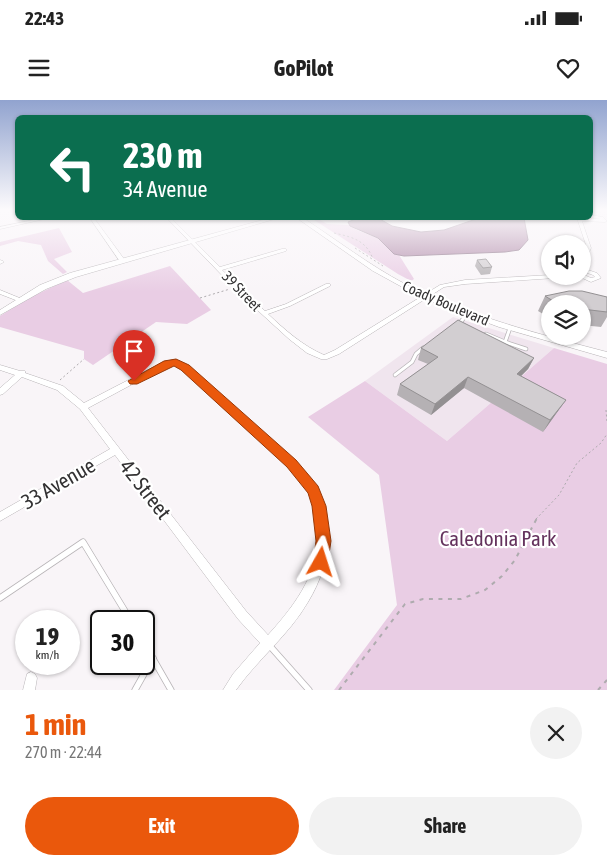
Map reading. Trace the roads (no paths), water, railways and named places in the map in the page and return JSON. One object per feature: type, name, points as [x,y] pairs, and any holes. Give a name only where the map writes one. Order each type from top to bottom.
[{"type":"main road","points":[[0,313],[20,300],[73,275],[121,259],[204,237]]},
{"type":"main road","name":"Coady Boulevard","points":[[328,237],[382,273],[426,297],[467,314],[510,328],[607,355]]},
{"type":"street","points":[[105,237],[121,259]]},
{"type":"street","name":"39 Street","points":[[188,237],[264,314],[292,339],[322,357],[337,352],[426,297]]},
{"type":"street","points":[[220,269],[284,250]]},
{"type":"street","points":[[591,272],[598,278],[591,280]]},
{"type":"street","points":[[426,297],[442,286],[465,282],[541,277]]},
{"type":"street","points":[[264,314],[328,285]]},
{"type":"street","points":[[0,292],[20,300]]},
{"type":"street","points":[[83,407],[167,364],[176,362],[185,367],[292,464],[314,490],[319,506],[324,541],[321,562],[314,584],[302,602],[229,690]]},
{"type":"street","name":"42 Street","points":[[0,367],[22,373],[54,386],[71,396],[83,407],[242,614],[267,643]]},
{"type":"street","points":[[0,392],[22,373]]},
{"type":"street","name":"33 Avenue","points":[[0,517],[116,450]]},
{"type":"lane","points":[[451,329],[459,324],[467,314]]},
{"type":"lane","points":[[459,324],[468,327]]},
{"type":"lane","points":[[505,342],[510,328]]},
{"type":"lane","points":[[477,331],[526,349]]},
{"type":"lane","points":[[395,375],[412,362],[416,354],[430,344]]},
{"type":"lane","points":[[0,598],[83,542],[124,610]]},
{"type":"lane","points":[[267,643],[309,690]]},
{"type":"lane","points":[[155,662],[171,690]]},
{"type":"lane","points":[[135,690],[143,675]]},
{"type":"park label","name":"Caledonia Park","points":[[498,538]]}]
